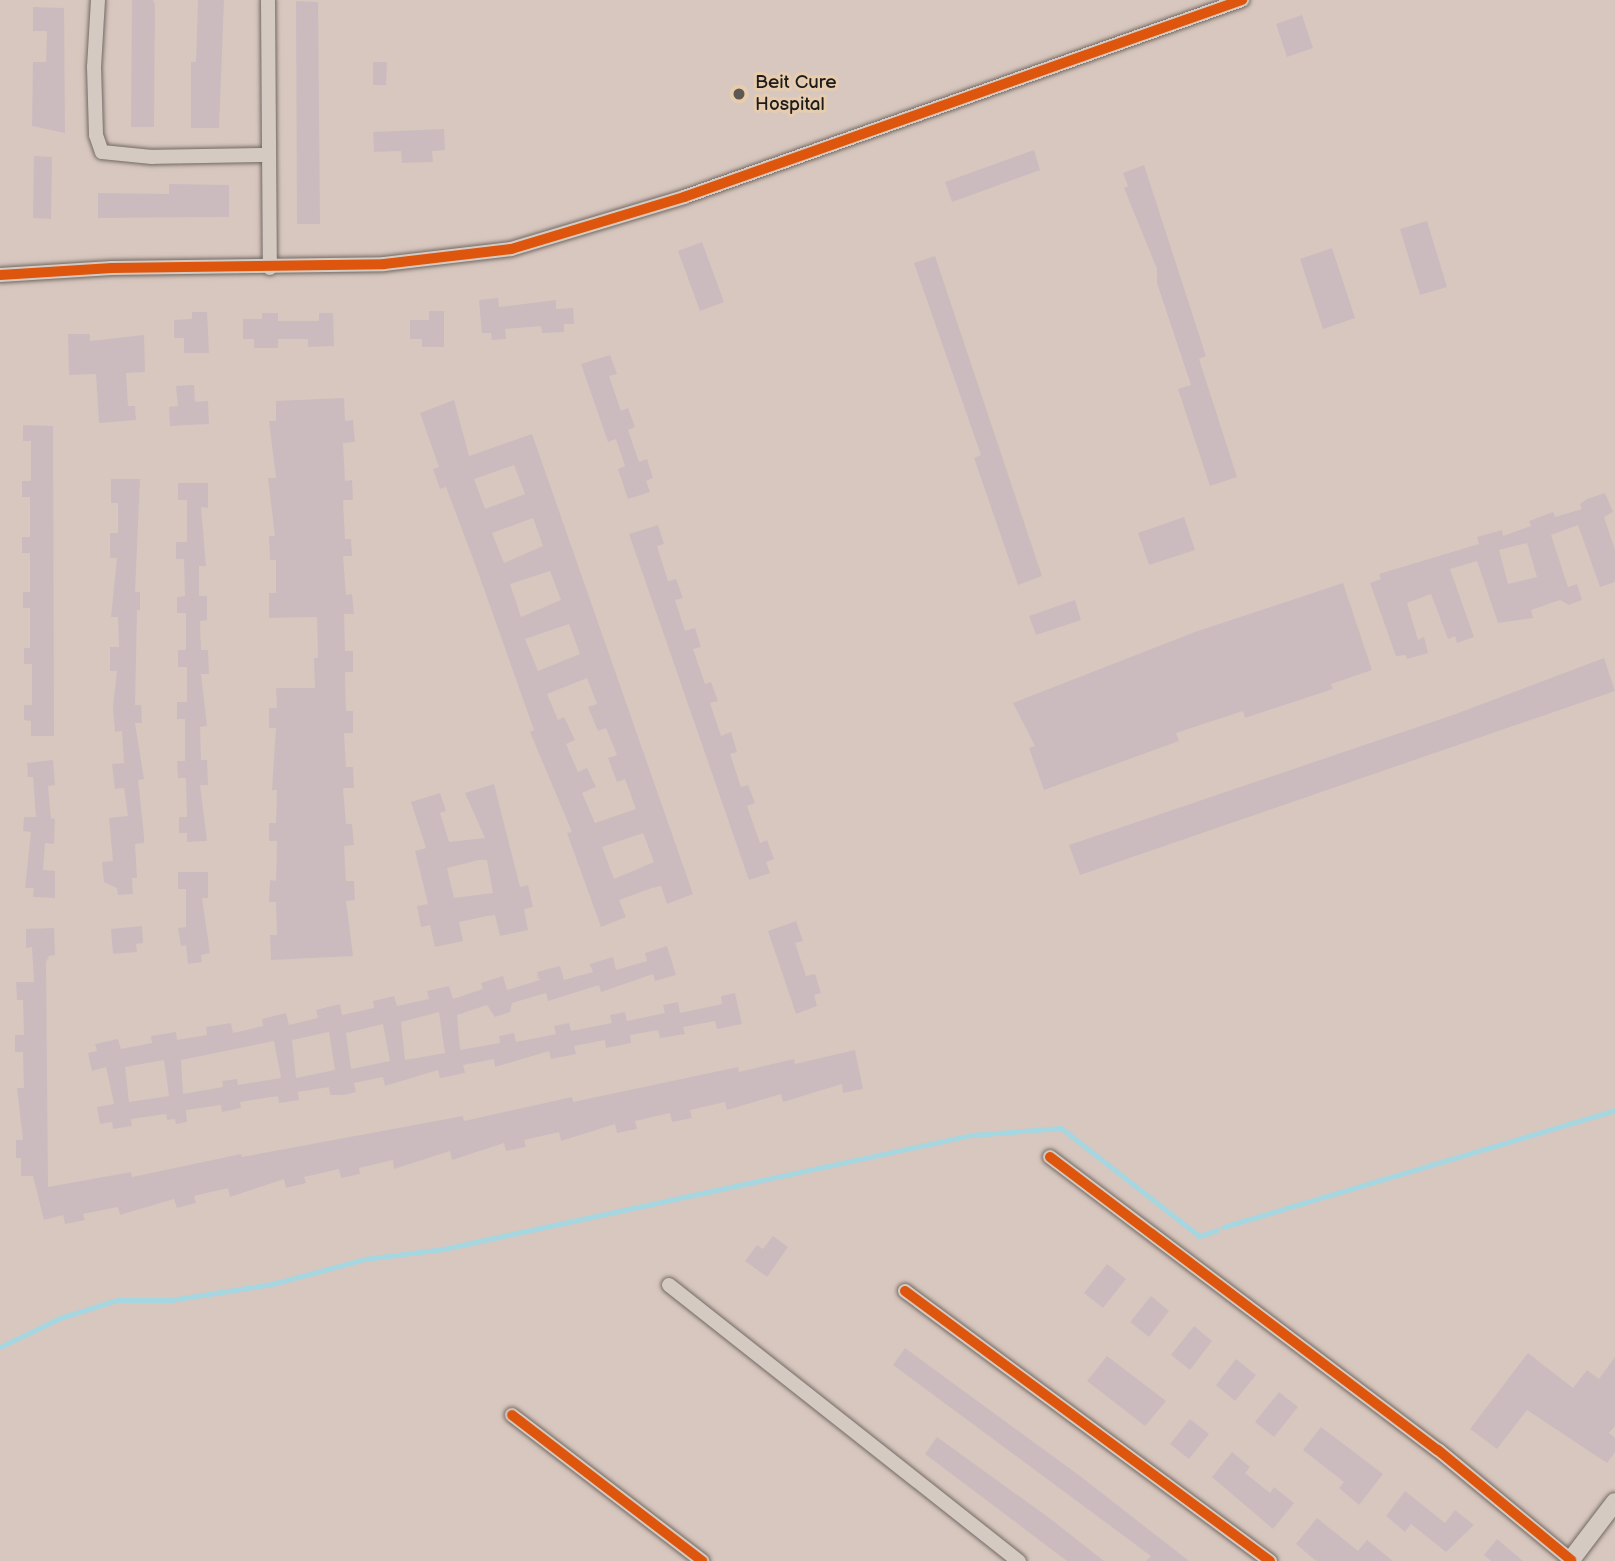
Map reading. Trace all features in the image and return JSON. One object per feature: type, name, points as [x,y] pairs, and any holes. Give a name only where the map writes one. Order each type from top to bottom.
[{"type":"street","points":[[98,0],[96,135],[102,152],[152,158],[268,155]]},
{"type":"street","points":[[268,0],[270,268]]},
{"type":"street","points":[[0,275],[112,268],[270,268],[452,258],[511,249],[603,225],[1242,0]]},
{"type":"street","points":[[1050,1157],[1438,1450],[1571,1560],[1615,1502]]},
{"type":"street","points":[[669,1285],[1019,1561]]},
{"type":"street","points":[[905,1291],[1270,1561]]},
{"type":"street","points":[[512,1415],[702,1561]]},
{"type":"building","points":[[132,0],[153,0],[155,5],[154,127],[131,127]]},
{"type":"building","points":[[198,0],[224,0],[219,128],[191,128],[191,62],[196,62]]},
{"type":"building","points":[[296,1],[318,2],[320,224],[297,224]]},
{"type":"building","points":[[33,7],[64,8],[65,133],[32,126],[33,62],[46,62],[47,31],[33,31]]},
{"type":"building","points":[[1302,15],[1313,48],[1287,57],[1276,24]]},
{"type":"building","points":[[373,62],[387,62],[386,85],[373,85]]},
{"type":"building","points":[[444,129],[445,150],[432,151],[433,162],[402,163],[401,151],[374,152],[373,132]]},
{"type":"building","points":[[1034,150],[1040,170],[952,202],[945,182]]},
{"type":"building","points":[[34,156],[52,157],[51,219],[33,218]]},
{"type":"building","points":[[1144,165],[1206,356],[1199,359],[1237,477],[1210,486],[1178,389],[1191,385],[1157,283],[1157,269],[1124,188],[1128,186],[1123,173]]},
{"type":"building","points":[[169,184],[229,185],[229,217],[98,218],[98,193],[169,194]]},
{"type":"building","points":[[1427,221],[1447,287],[1420,295],[1400,229]]},
{"type":"building","points":[[702,242],[724,302],[700,311],[678,251]]},
{"type":"building","points":[[1332,248],[1355,318],[1323,329],[1300,259]]},
{"type":"building","points":[[935,256],[1042,576],[1018,585],[974,458],[981,455],[914,263]]},
{"type":"building","points":[[498,298],[499,307],[556,300],[556,309],[573,308],[574,324],[564,324],[564,332],[542,333],[541,326],[505,329],[506,339],[492,340],[491,333],[482,333],[479,300]]},
{"type":"building","points":[[429,311],[444,311],[444,347],[422,347],[422,339],[410,339],[410,320],[429,320]]},
{"type":"building","points":[[192,312],[207,312],[209,353],[184,353],[184,338],[174,338],[174,320],[192,319]]},
{"type":"building","points":[[262,313],[278,313],[278,321],[319,321],[319,313],[333,313],[334,346],[308,347],[308,339],[278,339],[278,348],[254,348],[254,339],[243,339],[243,319],[262,319]]},
{"type":"building","points":[[68,334],[90,334],[90,341],[144,335],[145,372],[126,373],[128,406],[135,406],[136,420],[99,423],[96,374],[69,375]]},
{"type":"building","points":[[610,355],[617,374],[609,376],[621,411],[628,408],[635,427],[628,430],[639,462],[647,459],[653,478],[646,481],[650,492],[628,499],[618,469],[625,466],[616,439],[608,442],[581,364]]},
{"type":"building","points":[[194,385],[195,402],[208,401],[209,424],[170,426],[169,407],[178,406],[176,386]]},
{"type":"building","points":[[344,398],[345,421],[353,420],[355,442],[343,443],[345,481],[352,480],[353,500],[343,500],[345,539],[351,539],[352,556],[343,556],[346,595],[352,594],[354,614],[344,614],[345,651],[353,651],[353,672],[345,672],[346,711],[353,711],[353,733],[344,733],[346,767],[353,767],[354,788],[343,788],[346,824],[352,824],[354,845],[344,846],[346,881],[354,881],[355,900],[346,901],[353,956],[271,960],[270,935],[277,935],[276,902],[269,902],[270,880],[276,881],[277,841],[269,841],[269,823],[276,823],[277,790],[272,790],[276,728],[269,728],[269,708],[277,708],[276,688],[315,688],[314,658],[318,658],[317,617],[269,618],[269,593],[276,593],[276,560],[270,560],[269,536],[275,536],[268,478],[276,478],[269,421],[276,421],[276,401]]},
{"type":"building","points":[[454,400],[469,456],[532,434],[693,894],[667,904],[661,886],[652,888],[619,900],[626,917],[601,927],[567,833],[572,832],[530,732],[534,730],[478,572],[446,487],[440,489],[433,469],[439,467],[420,413]],"holes":[[[514,465],[525,494],[485,509],[474,479]],[[533,518],[543,546],[504,563],[492,533]],[[550,571],[561,600],[521,617],[510,584]],[[569,624],[580,654],[538,671],[525,639]],[[587,678],[597,704],[588,707],[598,731],[606,728],[617,755],[608,758],[617,782],[625,779],[636,809],[595,823],[582,793],[596,787],[587,768],[578,772],[566,744],[575,740],[564,717],[558,720],[547,694]],[[643,833],[654,862],[614,879],[602,847]]]},
{"type":"building","points":[[23,425],[53,426],[54,736],[31,736],[31,721],[24,720],[24,705],[32,705],[32,664],[24,664],[24,648],[30,648],[30,608],[23,608],[23,592],[30,592],[30,553],[22,553],[22,537],[30,537],[30,497],[22,497],[22,481],[31,481],[31,441],[23,441]]},
{"type":"building","points":[[111,479],[140,479],[135,592],[140,592],[140,610],[137,610],[135,705],[141,705],[142,723],[135,723],[144,779],[138,780],[144,843],[135,844],[137,878],[132,878],[133,894],[118,895],[117,888],[104,882],[102,862],[113,861],[109,818],[128,816],[124,788],[115,789],[112,764],[124,763],[122,731],[115,732],[113,707],[117,671],[110,671],[110,647],[119,647],[118,617],[111,617],[117,558],[110,558],[110,533],[118,533],[118,503],[111,503]]},
{"type":"building","points":[[178,483],[208,483],[208,508],[201,507],[206,566],[199,566],[199,596],[207,596],[207,620],[200,621],[201,650],[208,650],[209,674],[201,674],[207,726],[200,727],[201,760],[207,760],[208,785],[200,785],[207,841],[187,842],[187,833],[179,833],[179,817],[187,817],[186,778],[178,778],[177,761],[185,761],[185,719],[177,719],[177,702],[187,702],[187,667],[178,667],[178,650],[186,650],[186,613],[177,613],[177,597],[185,596],[184,559],[176,559],[176,542],[187,542],[187,500],[178,500]]},
{"type":"building","points":[[1605,493],[1613,512],[1604,517],[1615,550],[1615,582],[1600,587],[1578,525],[1551,535],[1568,587],[1577,584],[1582,600],[1569,605],[1560,600],[1531,610],[1533,618],[1498,623],[1477,561],[1450,569],[1474,637],[1457,643],[1455,636],[1448,639],[1431,594],[1407,603],[1418,640],[1424,637],[1428,653],[1407,659],[1406,655],[1396,656],[1370,583],[1381,579],[1379,574],[1479,544],[1477,537],[1502,530],[1503,536],[1531,526],[1529,521],[1553,512],[1555,517],[1582,509],[1580,504]],"holes":[[[1527,543],[1537,577],[1508,584],[1499,550]]]},
{"type":"building","points":[[1184,517],[1195,550],[1149,565],[1138,533]]},
{"type":"building","points":[[658,525],[664,544],[657,546],[668,581],[676,579],[683,598],[675,600],[685,631],[695,628],[701,647],[693,649],[705,684],[711,682],[718,701],[710,703],[721,736],[731,732],[737,752],[730,754],[741,787],[748,785],[755,803],[747,806],[760,843],[767,840],[774,859],[766,862],[770,873],[749,880],[629,534]]},
{"type":"building","points":[[1343,583],[1372,670],[1331,684],[1333,689],[1245,718],[1243,711],[1176,733],[1179,741],[1044,790],[1029,748],[1035,746],[1013,703],[1195,632]]},
{"type":"building","points":[[1075,600],[1081,620],[1036,635],[1029,616]]},
{"type":"building","points":[[1604,658],[1615,691],[1080,875],[1069,845],[1453,715]]},
{"type":"building","points":[[53,760],[55,785],[48,786],[51,818],[55,819],[54,844],[45,843],[43,870],[55,871],[55,898],[33,897],[34,888],[25,888],[31,832],[23,831],[24,817],[36,817],[33,777],[28,777],[27,763]]},
{"type":"building","points":[[494,784],[520,887],[528,885],[533,907],[524,909],[528,930],[500,936],[495,915],[487,916],[459,922],[463,941],[435,947],[430,925],[421,927],[417,906],[428,904],[415,851],[426,848],[411,802],[440,793],[446,811],[440,813],[449,842],[485,838],[465,793]],"holes":[[[487,860],[493,893],[454,898],[447,868]]]},
{"type":"building","points":[[178,872],[208,872],[208,898],[202,898],[210,953],[201,955],[202,962],[188,964],[186,945],[181,946],[178,928],[186,927],[186,889],[178,889]]},
{"type":"building","points":[[796,921],[803,941],[795,943],[806,976],[815,974],[821,993],[814,995],[817,1006],[796,1014],[768,931]]},
{"type":"building","points":[[142,926],[143,943],[136,944],[137,952],[113,954],[111,929]]},
{"type":"building","points":[[54,928],[55,955],[49,956],[46,962],[48,1187],[131,1172],[132,1177],[241,1154],[242,1157],[463,1116],[464,1121],[572,1097],[573,1102],[738,1067],[739,1072],[794,1059],[795,1064],[855,1050],[863,1089],[843,1093],[842,1084],[783,1102],[781,1094],[727,1110],[725,1102],[690,1110],[692,1118],[672,1122],[670,1113],[635,1121],[637,1129],[617,1133],[615,1124],[561,1141],[559,1132],[524,1140],[526,1147],[506,1151],[504,1143],[452,1160],[450,1151],[394,1169],[393,1160],[359,1168],[360,1174],[341,1178],[339,1169],[304,1177],[306,1183],[286,1188],[284,1179],[230,1197],[228,1188],[194,1196],[196,1203],[177,1208],[174,1199],[120,1215],[118,1207],[83,1214],[85,1220],[65,1224],[63,1215],[44,1220],[33,1176],[21,1176],[21,1158],[16,1158],[16,1140],[23,1140],[17,1088],[24,1088],[23,1052],[15,1052],[15,1035],[24,1035],[23,1000],[17,1000],[16,982],[34,982],[32,947],[26,948],[26,929]]},
{"type":"building","points":[[667,946],[676,975],[655,981],[653,974],[601,992],[599,985],[548,1001],[546,993],[512,1003],[510,1012],[495,1017],[487,1005],[457,1015],[460,1050],[500,1043],[499,1036],[514,1033],[516,1042],[556,1034],[554,1026],[569,1023],[571,1031],[612,1023],[610,1015],[625,1012],[627,1021],[665,1013],[663,1005],[678,1002],[680,1013],[722,1004],[721,996],[735,993],[742,1024],[717,1029],[715,1021],[683,1027],[685,1034],[660,1038],[658,1030],[630,1035],[631,1043],[606,1048],[605,1040],[574,1046],[576,1054],[551,1059],[549,1051],[495,1067],[494,1059],[463,1065],[465,1073],[440,1078],[438,1070],[385,1086],[383,1077],[354,1083],[356,1092],[344,1095],[330,1095],[329,1087],[298,1092],[299,1100],[279,1103],[278,1096],[240,1102],[241,1108],[222,1112],[221,1105],[186,1110],[187,1122],[176,1124],[175,1119],[167,1120],[166,1114],[131,1119],[132,1126],[113,1129],[112,1122],[100,1124],[97,1107],[114,1104],[106,1067],[92,1071],[88,1053],[97,1051],[95,1044],[118,1039],[121,1049],[152,1043],[151,1036],[176,1032],[177,1040],[207,1035],[206,1027],[231,1023],[233,1033],[263,1026],[262,1019],[286,1013],[289,1025],[318,1018],[316,1010],[340,1004],[342,1015],[374,1008],[373,1001],[394,996],[397,1006],[429,999],[427,991],[449,986],[453,999],[483,989],[481,983],[503,976],[507,990],[540,980],[537,972],[560,966],[564,980],[593,972],[590,964],[613,957],[616,970],[647,961],[645,953]],"holes":[[[439,1012],[445,1053],[405,1060],[401,1022]],[[383,1024],[390,1061],[351,1069],[346,1033]],[[329,1032],[335,1070],[296,1078],[292,1040]],[[274,1041],[281,1078],[238,1085],[237,1079],[222,1081],[223,1087],[183,1094],[181,1060]],[[164,1060],[169,1096],[129,1102],[125,1067]]]},
{"type":"building","points":[[773,1236],[788,1247],[767,1277],[745,1261],[757,1245],[763,1249]]},
{"type":"building","points":[[1107,1264],[1126,1279],[1103,1308],[1084,1293]]},
{"type":"building","points":[[1151,1296],[1169,1311],[1149,1337],[1130,1322]]},
{"type":"building","points":[[1194,1326],[1212,1341],[1190,1370],[1171,1355]]},
{"type":"building","points":[[905,1348],[1080,1476],[1189,1561],[1146,1561],[1151,1556],[893,1365]]},
{"type":"building","points":[[1528,1353],[1573,1388],[1587,1370],[1599,1379],[1615,1357],[1615,1426],[1609,1433],[1615,1438],[1615,1452],[1607,1463],[1527,1410],[1497,1449],[1470,1429]]},
{"type":"building","points":[[1107,1356],[1166,1401],[1145,1426],[1087,1381]]},
{"type":"building","points":[[1236,1359],[1256,1375],[1235,1401],[1216,1385]]},
{"type":"building","points":[[1279,1392],[1298,1407],[1274,1437],[1255,1422]]},
{"type":"building","points":[[1190,1419],[1209,1434],[1189,1459],[1170,1444]]},
{"type":"building","points":[[1321,1427],[1383,1474],[1359,1505],[1339,1488],[1344,1482],[1303,1450]]},
{"type":"building","points":[[937,1437],[1104,1561],[1067,1561],[925,1454]]},
{"type":"building","points":[[1232,1452],[1250,1467],[1245,1473],[1270,1493],[1274,1487],[1294,1503],[1273,1529],[1212,1477]]},
{"type":"building","points":[[1405,1491],[1445,1523],[1455,1510],[1474,1525],[1446,1552],[1411,1524],[1405,1532],[1386,1516]]},
{"type":"building","points":[[1317,1518],[1358,1551],[1367,1540],[1393,1561],[1316,1561],[1296,1544]]},
{"type":"building","points":[[1497,1539],[1523,1561],[1491,1561],[1484,1555]]},
{"type":"waterway","points":[[1223,1227],[1615,1110]]},
{"type":"waterway","points":[[0,1347],[60,1318],[117,1300],[171,1300],[272,1284],[365,1259],[443,1249],[971,1135],[1061,1128],[1199,1236],[1217,1230]]},
{"type":"cycle path","points":[[0,275],[112,268],[384,264],[511,249],[684,197],[1242,0]]},
{"type":"cycle path","points":[[1050,1157],[1438,1450],[1571,1560]]},
{"type":"cycle path","points":[[905,1291],[1270,1561]]},
{"type":"cycle path","points":[[512,1415],[702,1561]]},
{"type":"place","name":"Beit Cure Hospital","points":[[739,94]]}]
